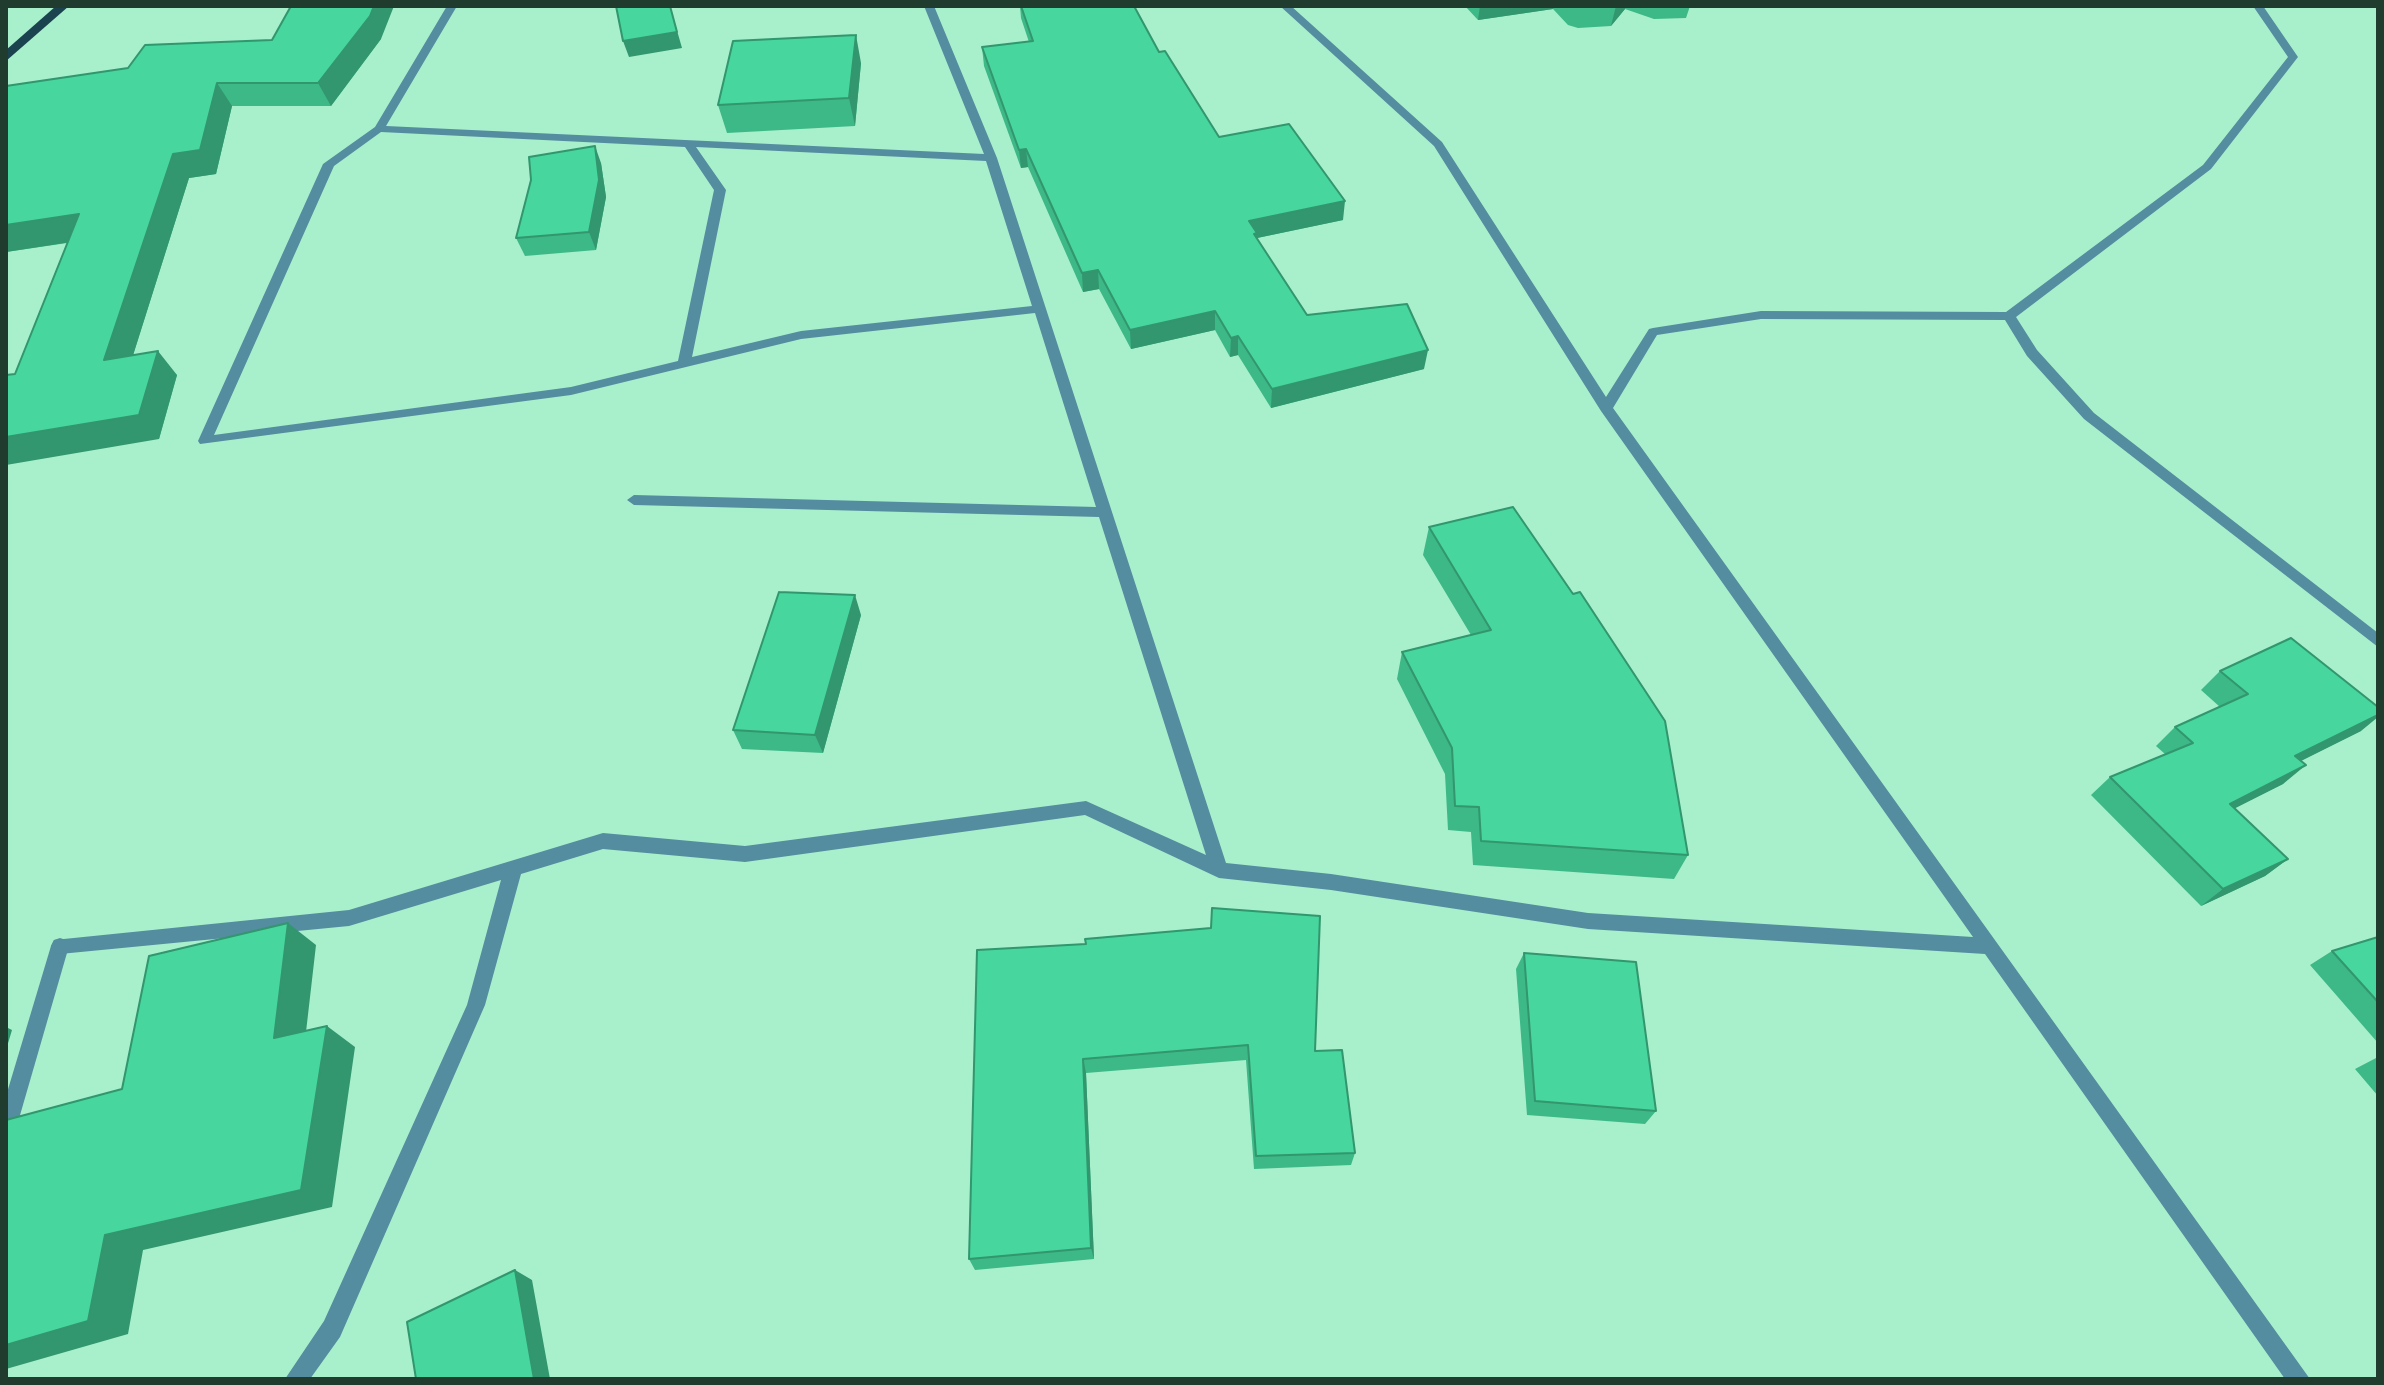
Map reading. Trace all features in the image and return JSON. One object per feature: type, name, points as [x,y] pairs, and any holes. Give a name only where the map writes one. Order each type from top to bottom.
[{"type":"main road","points":[[6,57],[63,6]]},
{"type":"street","points":[[452,6],[379,129],[329,164],[205,441],[571,391],[801,335],[1040,309]]},
{"type":"street","points":[[921,6],[936,24]]},
{"type":"street","points":[[929,6],[991,158],[1219,870]]},
{"type":"street","points":[[1285,6],[1438,144],[1606,408],[2299,1379]]},
{"type":"street","points":[[1606,408],[1653,332],[1761,315],[2009,316],[2207,167],[2293,57],[2258,6]]},
{"type":"street","points":[[379,129],[991,158]]},
{"type":"street","points":[[684,364],[720,190],[688,143]]},
{"type":"street","points":[[2009,316],[2032,353],[2089,416],[2378,641]]},
{"type":"street","points":[[634,500],[1105,512]]},
{"type":"street","points":[[6,1129],[60,946],[349,918],[603,841],[745,854],[1086,808],[1219,870],[1331,882],[1588,921],[1990,946]]},
{"type":"street","points":[[296,1379],[332,1329],[476,1005],[513,869]]},
{"type":"building","points":[[291,6],[374,6],[370,16],[318,83],[217,83],[200,150],[173,154],[104,360],[158,351],[139,415],[6,437],[6,375],[15,374],[79,214],[6,225],[6,86],[128,68],[145,45],[272,40]]},
{"type":"building","points":[[616,6],[670,6],[677,32],[623,41]]},
{"type":"building","points":[[1021,6],[1134,6],[1159,52],[1165,51],[1219,137],[1289,124],[1345,201],[1249,221],[1257,233],[1254,234],[1307,315],[1407,304],[1428,350],[1272,389],[1238,336],[1231,338],[1215,311],[1130,330],[1098,270],[1082,273],[1026,149],[1019,150],[982,47],[1033,41]]},
{"type":"building","points":[[856,35],[849,98],[718,105],[733,41]]},
{"type":"building","points":[[595,146],[599,180],[589,232],[516,238],[531,180],[529,157]]},
{"type":"building","points":[[1513,507],[1573,594],[1580,592],[1665,721],[1688,855],[1481,841],[1479,807],[1455,806],[1452,748],[1402,652],[1491,630],[1429,527]]},
{"type":"building","points":[[779,592],[855,595],[815,735],[733,730]]},
{"type":"building","points":[[2291,638],[2378,707],[2378,715],[2295,756],[2306,765],[2230,804],[2288,859],[2223,889],[2110,777],[2193,743],[2175,727],[2248,694],[2220,671]]},
{"type":"building","points":[[1212,908],[1320,916],[1315,1051],[1342,1050],[1355,1153],[1256,1156],[1248,1045],[1083,1059],[1091,1248],[969,1259],[977,950],[1086,944],[1085,939],[1211,928]]},
{"type":"building","points":[[288,923],[274,1038],[327,1026],[301,1190],[105,1235],[88,1321],[6,1345],[6,1120],[122,1089],[149,956]]},
{"type":"building","points":[[2378,937],[2378,1002],[2332,951]]},
{"type":"building","points":[[1524,953],[1636,962],[1656,1111],[1535,1101]]},
{"type":"building","points":[[515,1270],[534,1379],[416,1379],[407,1322]]}]
